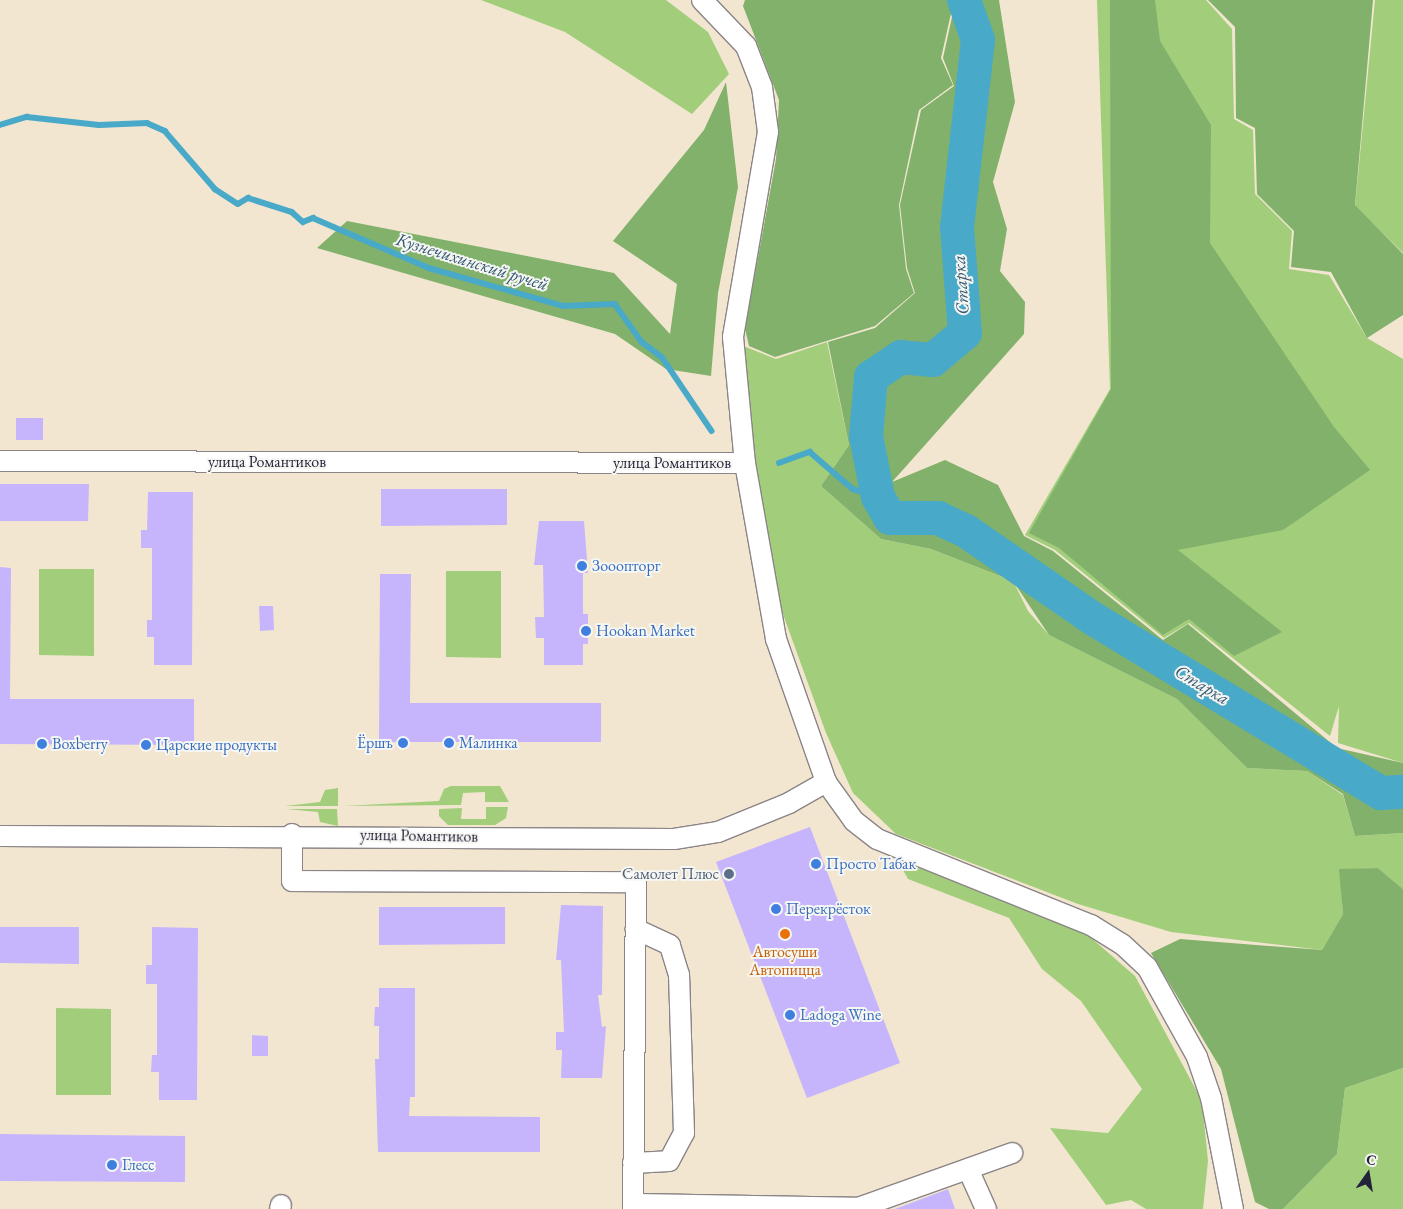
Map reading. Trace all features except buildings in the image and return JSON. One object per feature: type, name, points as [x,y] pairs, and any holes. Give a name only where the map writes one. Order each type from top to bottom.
[{"type":"street","points":[[702,0],[746,46],[762,87],[768,132],[733,337],[745,464],[776,639],[826,782],[854,821],[877,839],[1091,925],[1122,944],[1147,967],[1197,1057],[1212,1098],[1233,1209]]},
{"type":"street","name":"улица Романтиков","points":[[0,461],[745,464]]},
{"type":"street","name":"улица Романтиков","points":[[0,836],[292,834],[674,839],[726,829],[789,803],[826,782]]},
{"type":"street","points":[[292,834],[292,880],[636,882],[633,1207],[857,1208],[1012,1153]]},
{"type":"street","points":[[633,1163],[669,1161],[684,1133],[678,975],[670,944],[635,929]]},
{"type":"street","points":[[968,1169],[986,1209]]},
{"type":"green space","points":[[481,0],[666,0],[708,32],[729,74],[692,114],[565,32]]},
{"type":"green space","points":[[745,0],[948,0],[952,9],[941,58],[953,85],[919,110],[899,205],[906,269],[914,293],[875,326],[775,357],[749,346],[745,329],[776,159],[779,100],[743,6]]},
{"type":"green space","points":[[950,0],[999,0],[1015,102],[993,182],[1007,229],[1000,271],[1025,302],[1024,334],[892,482],[945,460],[998,485],[1024,536],[1053,551],[1163,640],[1188,624],[1337,748],[1403,763],[1403,833],[1355,836],[1343,794],[1307,771],[1247,768],[1177,699],[1049,635],[1013,581],[931,549],[881,539],[821,486],[849,445],[828,342],[875,328],[915,293],[907,268],[900,205],[921,110],[954,86],[943,58],[954,8]]},
{"type":"green space","points":[[1097,0],[1206,0],[1232,29],[1234,119],[1253,130],[1255,194],[1292,231],[1289,269],[1329,275],[1367,338],[1403,359],[1403,763],[1338,743],[1339,706],[1330,736],[1189,623],[1164,638],[1055,550],[1025,535],[1110,389]]},
{"type":"green space","points":[[1110,0],[1155,0],[1160,41],[1211,125],[1210,243],[1334,427],[1370,470],[1283,530],[1178,550],[1282,632],[1234,656],[1189,619],[1163,635],[1059,548],[1029,533],[1111,389]]},
{"type":"green space","points":[[1208,0],[1373,0],[1355,205],[1403,254],[1403,315],[1367,338],[1331,272],[1291,267],[1294,231],[1257,194],[1255,128],[1236,118],[1235,27]]},
{"type":"green space","points":[[1375,0],[1403,0],[1403,253],[1355,206]]},
{"type":"green space","points":[[726,82],[738,187],[718,293],[711,376],[666,369],[615,334],[317,248],[347,221],[614,273],[670,334],[677,284],[613,241],[704,130]]},
{"type":"green space","points":[[827,342],[849,445],[821,486],[881,539],[931,549],[1013,581],[1028,611],[1049,635],[1177,699],[1247,768],[1307,771],[1343,795],[1355,836],[1403,833],[1403,889],[1378,868],[1340,870],[1343,914],[1322,950],[1171,932],[1078,904],[896,834],[853,793],[826,733],[780,606],[763,517],[741,345],[776,359]]},
{"type":"green space","points":[[39,569],[94,569],[94,656],[39,655]]},
{"type":"green space","points":[[446,571],[501,571],[501,658],[446,657]]},
{"type":"green space","points":[[451,786],[500,786],[509,802],[485,802],[485,792],[463,793],[461,805],[343,806],[439,801],[444,789]]},
{"type":"green space","points":[[338,788],[338,806],[285,806],[320,802],[325,790]]},
{"type":"green space","points":[[486,807],[508,807],[506,818],[495,825],[448,825],[439,816],[439,809],[462,808],[461,819],[486,819]]},
{"type":"green space","points":[[286,809],[337,809],[338,826],[320,822],[318,812]]},
{"type":"green space","points":[[898,861],[1025,904],[1089,936],[1135,976],[1202,1101],[1208,1161],[1203,1209],[1146,1209],[1131,1200],[1106,1205],[1050,1128],[1108,1133],[1142,1089],[1081,1001],[1042,969],[1009,918],[908,879]]},
{"type":"green space","points":[[1378,868],[1403,889],[1403,1068],[1345,1088],[1337,1154],[1283,1209],[1269,1209],[1255,1202],[1221,1069],[1151,953],[1180,939],[1322,950],[1343,914],[1339,869]]},
{"type":"green space","points":[[56,1008],[111,1009],[111,1095],[56,1095]]},
{"type":"green space","points":[[1403,1068],[1403,1209],[1283,1209],[1337,1154],[1345,1088]]},
{"type":"waterway","name":"Старка","points":[[964,0],[978,40],[957,227],[965,333],[933,360],[901,357],[871,377],[866,436],[878,497],[890,518],[938,518],[966,531],[1092,618],[1381,793],[1403,792]]},
{"type":"waterway","name":"Кузнечихинский ручей","points":[[0,125],[27,117],[99,125],[147,123],[165,131],[215,189],[238,204],[248,198],[292,212],[303,222],[313,218],[429,268],[563,306],[615,304],[642,342],[662,357],[712,431]]},
{"type":"waterway","name":"Кузнечихинский ручей","points":[[779,463],[810,452],[853,489],[878,497]]},
{"type":"place","name":"Зооопторг","points":[[582,566]]},
{"type":"place","name":"Hookan Market","points":[[586,631]]},
{"type":"place","name":"Ёршъ","points":[[403,743]]},
{"type":"place","name":"Малинка","points":[[449,743]]},
{"type":"place","name":"Boxberry","points":[[42,744]]},
{"type":"place","name":"Царские продукты","points":[[146,745]]},
{"type":"place","name":"Просто Табак","points":[[816,864]]},
{"type":"place","name":"Самолет Плюс","points":[[729,874]]},
{"type":"place","name":"Перекрёсток","points":[[776,909]]},
{"type":"place","name":"Автосуши Автопицца","points":[[785,934]]},
{"type":"place","name":"Ladoga Wine","points":[[790,1015]]},
{"type":"place","name":"Глесс","points":[[112,1165]]}]
